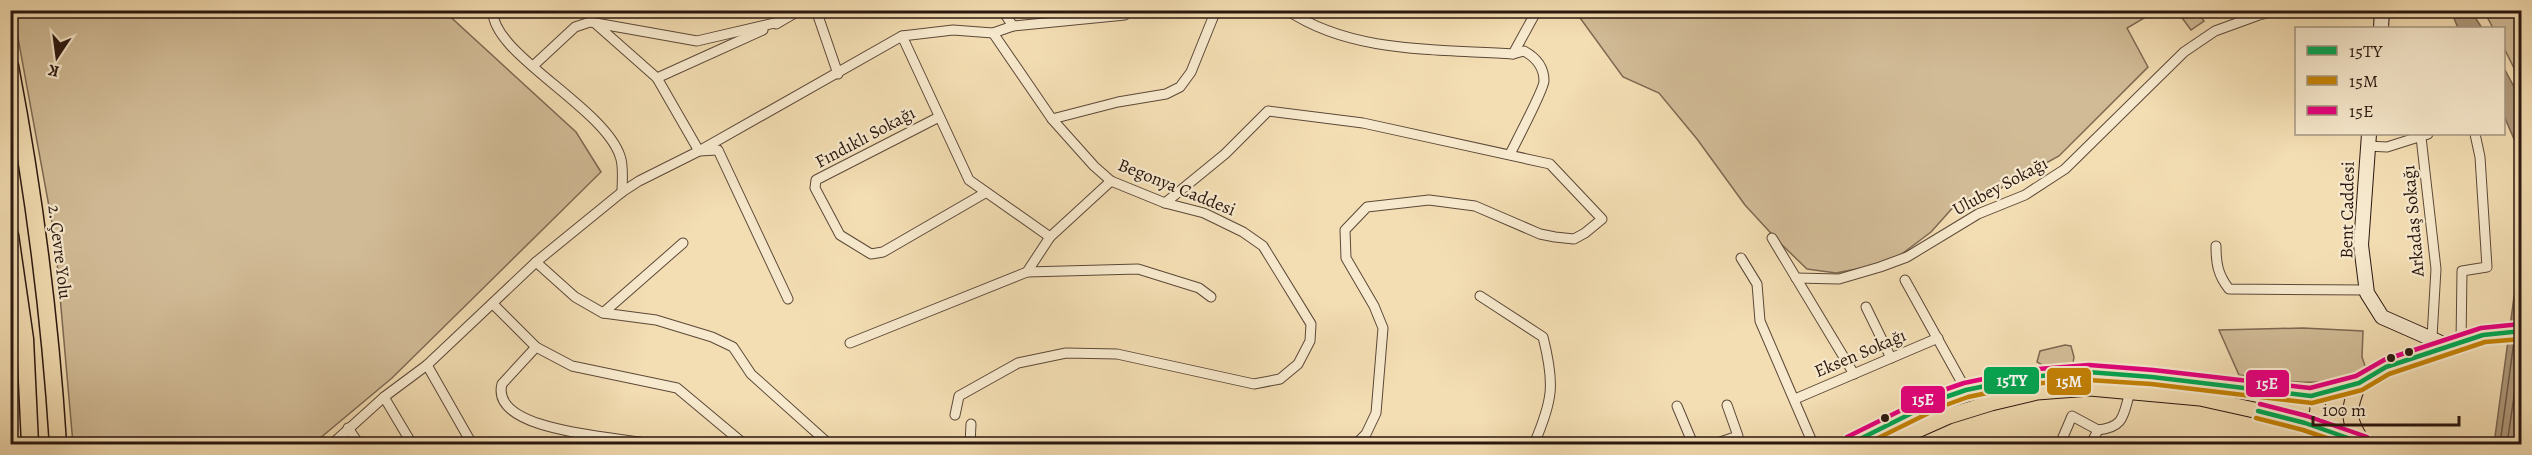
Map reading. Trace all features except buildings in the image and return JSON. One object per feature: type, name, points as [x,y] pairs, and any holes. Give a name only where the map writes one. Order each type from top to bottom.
[{"type":"highway","name":"2. Çevre Yolu","points":[[10,66],[32,191],[46,292],[58,444]]},
{"type":"highway","points":[[10,235],[25,339],[30,444]]},
{"type":"main road","points":[[1850,444],[1940,399],[1966,390],[2029,377],[2088,372],[2152,377],[2311,396],[2359,383],[2386,367],[2483,335],[2522,331]]},
{"type":"main road","points":[[2359,383],[2349,413],[2353,428],[2364,444]]},
{"type":"main road","points":[[1886,444],[1949,416],[2037,392],[2090,388],[2200,398],[2305,423],[2364,444]]},
{"type":"main road","points":[[2305,423],[2313,420],[2318,412],[2316,400],[2311,396]]},
{"type":"street","points":[[493,10],[497,32],[533,66],[603,125],[621,156],[622,192]]},
{"type":"street","points":[[657,78],[779,22],[800,10]]},
{"type":"street","points":[[816,10],[838,74]]},
{"type":"street","points":[[1002,10],[1013,26]]},
{"type":"street","points":[[332,444],[384,397],[427,364],[536,262],[622,192],[903,36],[953,30],[993,33],[1013,26],[1125,15],[1128,10]]},
{"type":"street","points":[[1052,119],[1118,102],[1166,94],[1180,87],[1191,72],[1216,10]]},
{"type":"street","points":[[1287,10],[1300,19],[1336,33],[1389,47],[1513,54],[1524,51],[1533,55],[1540,65],[1544,82],[1510,154]]},
{"type":"street","points":[[1513,54],[1537,10]]},
{"type":"street","name":"Ulubey Sokağı","points":[[1796,278],[1839,279],[1880,267],[1907,257],[1978,214],[2025,195],[2066,169],[2184,52],[2215,31],[2280,10]]},
{"type":"street","points":[[2381,27],[2382,10]]},
{"type":"street","points":[[533,66],[575,27],[590,22],[697,40],[779,22]]},
{"type":"street","points":[[597,25],[657,78],[699,151]]},
{"type":"street","name":"Begonya Caddesi","points":[[955,415],[960,396],[1018,363],[1066,353],[1117,354],[1254,384],[1280,379],[1299,364],[1310,341],[1311,324],[1263,246],[1243,232],[1204,213],[1165,203],[1110,181],[1052,119],[993,33]]},
{"type":"street","points":[[903,36],[969,180],[1050,237]]},
{"type":"street","points":[[1165,203],[1225,154],[1268,111],[1363,123],[1550,164],[1602,219],[1586,233],[1574,239],[1540,234],[1475,206],[1429,200],[1367,207],[1345,230],[1346,258],[1374,306],[1383,328],[1376,413],[1366,434],[1356,444]]},
{"type":"street","name":"Fındıklı Sokağı","points":[[939,117],[816,180],[815,188],[840,235],[871,254],[883,252],[985,193]]},
{"type":"street","points":[[2368,140],[2386,147],[2425,135]]},
{"type":"street","name":"Arkadaş Sokağı","points":[[2425,135],[2436,269],[2432,337]]},
{"type":"street","points":[[2456,345],[2462,271],[2487,267],[2480,157],[2475,135]]},
{"type":"street","name":"Bent Caddesi","points":[[2368,140],[2361,245],[2366,290],[2382,317],[2399,326],[2456,345]]},
{"type":"street","points":[[699,151],[718,150],[788,299]]},
{"type":"street","points":[[622,179],[639,181]]},
{"type":"street","points":[[1027,272],[1050,237],[1110,181]]},
{"type":"street","points":[[1772,238],[1854,374]]},
{"type":"street","points":[[603,313],[683,243]]},
{"type":"street","points":[[2216,246],[2216,262],[2220,276],[2229,289],[2366,290]]},
{"type":"street","points":[[1741,258],[1757,284],[1760,321],[1813,444]]},
{"type":"street","points":[[536,262],[575,297],[603,313],[656,320],[712,337],[733,347],[751,374],[829,444]]},
{"type":"street","points":[[850,344],[1027,272],[1138,269],[1199,288],[1211,297]]},
{"type":"street","name":"Eksen Sokağı","points":[[1905,280],[1966,390]]},
{"type":"street","points":[[1480,296],[1543,337],[1551,368],[1552,390],[1547,414],[1534,444]]},
{"type":"street","points":[[493,303],[536,347],[572,366],[677,388],[744,444]]},
{"type":"street","points":[[1866,307],[1891,358]]},
{"type":"street","name":"Eksen Sokağı","points":[[1795,399],[1938,338]]},
{"type":"street","points":[[536,347],[502,384],[500,391],[506,404],[519,414],[558,431],[651,444]]},
{"type":"street","points":[[427,364],[472,444]]},
{"type":"street","points":[[2060,444],[2072,416],[2098,430],[2113,428],[2120,422],[2130,392]]},
{"type":"street","points":[[384,397],[412,444]]},
{"type":"street","points":[[1677,405],[1693,444]]},
{"type":"street","points":[[1714,444],[1738,436],[1727,405]]},
{"type":"street","points":[[970,444],[971,424]]},
{"type":"street","points":[[348,428],[359,444]]},
{"type":"street","points":[[2091,444],[2098,430]]},
{"type":"shaded area","points":[[13,11],[444,11],[576,132],[601,172],[392,378],[313,444],[73,444],[55,239]]},
{"type":"shaded area","points":[[1575,11],[2156,11],[2127,28],[2148,67],[2059,156],[2001,188],[1957,203],[1931,232],[1899,256],[1872,266],[1836,273],[1807,269],[1779,242],[1745,205],[1697,139],[1659,93],[1623,77]]},
{"type":"shaded area","points":[[2177,11],[2196,11],[2204,21],[2191,30]]},
{"type":"shaded area","points":[[2484,11],[2521,11],[2521,82],[2505,50],[2505,27],[2492,27]]},
{"type":"shaded area","points":[[2303,328],[2363,331],[2362,357],[2367,372],[2353,377],[2321,382],[2287,381],[2239,375],[2219,330]]},
{"type":"shaded area","points":[[2065,345],[2071,346],[2073,363],[2042,365],[2037,362],[2040,351]]},
{"type":"water","points":[[2451,11],[2471,11],[2481,27],[2458,27]]},
{"type":"water","points":[[2505,70],[2521,100],[2521,155],[2505,118]]},
{"type":"water","points":[[2521,271],[2519,444],[2494,444],[2514,297]]},
{"type":"transit line","name":"15E","points":[[1847,437],[1938,392],[1964,383],[2027,370],[2089,365],[2310,388],[2356,376],[2384,360],[2481,328],[2521,324]]},
{"type":"transit line","name":"15TY","points":[[1850,444],[1940,399],[1966,390],[2029,377],[2088,372],[2152,377],[2311,396],[2359,383],[2386,367],[2483,335],[2522,331]]},
{"type":"transit line","name":"15M","points":[[1866,444],[1943,406],[1968,397],[2030,384],[2088,380],[2151,384],[2312,403],[2362,390],[2389,374],[2485,342],[2522,339]]},
{"type":"transit line","name":"15E","points":[[2260,404],[2307,416],[2367,437]]},
{"type":"transit line","name":"15TY","points":[[2258,411],[2305,423],[2365,444]]},
{"type":"transit line","name":"15M","points":[[2256,418],[2303,430],[2344,444]]}]
